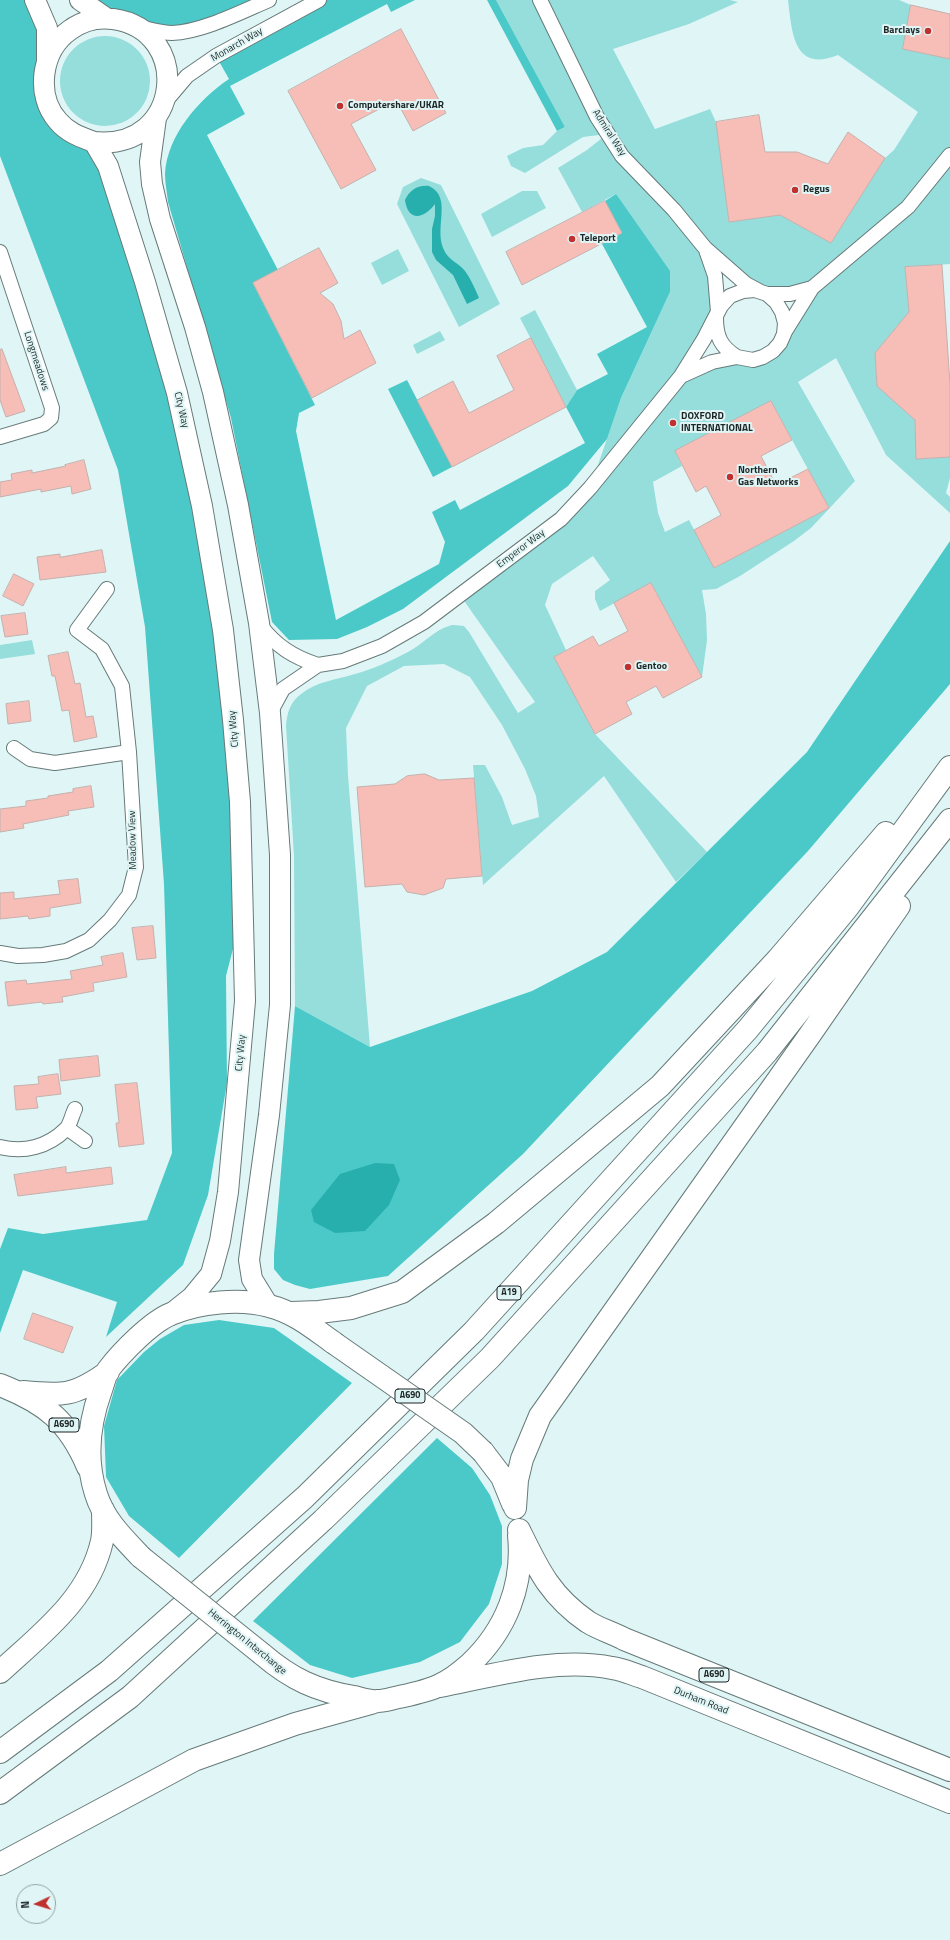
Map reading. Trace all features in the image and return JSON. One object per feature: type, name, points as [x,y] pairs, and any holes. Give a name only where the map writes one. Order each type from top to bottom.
[{"type":"highway","points":[[291,1313],[319,1312],[351,1308],[402,1292],[496,1223],[660,1086],[778,959],[950,758]]},
{"type":"highway","name":"A19","points":[[0,1752],[109,1671],[305,1497],[474,1331],[748,1029],[848,907],[950,767]]},
{"type":"highway","points":[[0,1793],[130,1697],[323,1520],[490,1358],[767,1052],[950,820]]},
{"type":"highway","points":[[515,1508],[516,1480],[522,1459],[540,1416],[805,1043],[950,833]]},
{"type":"highway","name":"Herrington Interchange","points":[[268,1305],[236,1301],[210,1304],[170,1314],[133,1342],[108,1372],[94,1410],[91,1427],[91,1476],[96,1494],[103,1510],[119,1534],[141,1557],[286,1673],[321,1690],[378,1701],[409,1695],[440,1686],[460,1673],[477,1657],[504,1620],[513,1599],[521,1554],[515,1508],[502,1477],[483,1452],[462,1434],[291,1313]]},
{"type":"highway","name":"A690","points":[[268,1305],[291,1313]]},
{"type":"highway","name":"A690","points":[[8,1388],[56,1396],[68,1394],[89,1386],[108,1372]]},
{"type":"highway","name":"A690","points":[[8,1388],[51,1412],[68,1430],[80,1449],[91,1476]]},
{"type":"highway","points":[[0,1672],[59,1618],[82,1590],[96,1563],[102,1540],[103,1510]]},
{"type":"highway","name":"A690","points":[[518,1530],[540,1573],[554,1593],[589,1623],[632,1642],[950,1770]]},
{"type":"highway","name":"Durham Road","points":[[440,1686],[552,1666],[582,1665],[613,1668],[642,1677],[950,1802]]},
{"type":"highway","points":[[0,1864],[194,1760],[295,1724],[378,1701]]},
{"type":"main road","points":[[35,0],[47,28],[47,60],[43,82],[47,103],[58,121],[74,135],[94,142],[105,143],[125,140],[146,129],[160,110]]},
{"type":"main road","points":[[80,0],[106,18]]},
{"type":"main road","points":[[47,60],[56,43],[70,30],[86,21],[106,18],[122,20],[138,27],[154,41],[164,60],[168,81],[160,110],[150,162],[152,184],[160,219],[195,327],[213,392],[238,506],[259,623],[270,713],[280,855],[280,1005],[269,1115],[249,1260],[252,1279],[268,1305]]},
{"type":"main road","name":"City Way","points":[[94,142],[108,166],[145,282],[177,392],[202,506],[223,630],[240,802],[245,1001],[228,1192],[220,1241],[211,1274],[192,1297],[170,1314]]},
{"type":"street","points":[[138,27],[171,33],[187,31],[223,19],[269,0]]},
{"type":"street","name":"Monarch Way","points":[[160,110],[188,76],[216,56],[319,0]]},
{"type":"street","name":"Admiral Way","points":[[540,0],[596,117],[622,156],[674,210],[705,248],[746,284],[764,293]]},
{"type":"street","points":[[812,288],[908,207],[950,155]]},
{"type":"street","name":"Admiral Way","points":[[705,248],[715,276],[717,315]]},
{"type":"street","name":"Longmeadows","points":[[0,252],[52,408],[51,418],[44,424],[0,437]]},
{"type":"street","name":"Emperor Way","points":[[270,713],[283,689],[318,665],[342,661],[382,646],[424,622],[562,519],[590,488],[681,376],[721,306],[730,296],[743,291],[790,294],[812,288]]},
{"type":"street","name":"Emperor Way","points":[[681,376],[712,362],[736,357],[753,360],[763,357],[773,351],[780,343],[812,288]]},
{"type":"street","points":[[764,293],[776,302],[782,312],[785,323],[784,334]]},
{"type":"street","points":[[717,315],[716,332],[719,341],[727,351],[736,357]]},
{"type":"street","name":"Meadow View","points":[[0,953],[18,956],[43,955],[66,951],[89,940],[110,920],[128,895],[136,868],[129,752],[122,686],[102,649],[77,630],[107,589]]},
{"type":"street","name":"Emperor Way","points":[[259,623],[270,638],[284,650],[300,659],[318,665]]},
{"type":"street","points":[[14,748],[30,758],[55,762],[129,752]]},
{"type":"street","points":[[0,1147],[29,1150],[48,1143],[67,1128],[75,1109]]},
{"type":"street","points":[[67,1128],[85,1141]]},
{"type":"shaded area","points":[[0,0],[35,0],[47,103],[94,142],[202,506],[244,906],[226,976],[227,1083],[208,1195],[183,1265],[106,1337],[117,1302],[23,1270],[0,1333],[0,1249],[8,1228],[43,1234],[147,1220],[172,1153],[164,884],[145,627],[118,470],[0,156]]},
{"type":"shaded area","points":[[80,0],[269,0],[171,33]]},
{"type":"shaded area","points":[[320,0],[415,0],[391,12],[387,4],[230,86],[245,114],[207,135],[278,270],[253,283],[315,405],[299,413],[296,431],[336,620],[439,564],[445,542],[432,512],[455,500],[460,510],[585,443],[566,407],[577,390],[608,374],[597,354],[647,327],[602,244],[622,233],[605,201],[616,194],[670,271],[670,292],[621,398],[607,439],[568,486],[403,609],[367,627],[337,639],[289,640],[272,622],[231,418],[168,202],[165,174],[171,146],[186,120],[206,97],[229,79],[216,56]]},
{"type":"shaded area","points":[[487,0],[496,0],[565,127],[557,131]]},
{"type":"shaded area","points":[[496,0],[730,0],[738,2],[689,24],[613,49],[655,129],[710,109],[716,122],[729,222],[780,215],[831,243],[885,158],[894,150],[918,112],[838,55],[823,59],[812,58],[803,54],[794,36],[788,0],[899,0],[911,5],[903,49],[950,59],[950,264],[905,267],[909,312],[875,353],[877,385],[915,420],[917,459],[950,457],[950,478],[946,493],[950,497],[950,513],[886,455],[836,358],[798,382],[855,481],[811,528],[794,541],[740,576],[716,589],[702,590],[706,614],[707,640],[702,677],[651,583],[600,611],[595,599],[595,591],[610,580],[593,556],[552,584],[545,605],[566,650],[554,657],[595,734],[707,852],[676,882],[604,776],[483,885],[473,765],[485,765],[502,797],[512,825],[539,817],[536,796],[525,769],[502,725],[470,677],[444,664],[404,666],[367,686],[346,728],[348,776],[370,1047],[295,1006],[294,856],[286,726],[287,717],[290,708],[297,697],[314,686],[362,672],[389,662],[413,649],[438,631],[452,625],[464,626],[469,632],[518,713],[535,702],[460,595],[590,488],[621,398],[670,292],[616,194],[582,212],[558,168],[587,150],[607,134],[583,137],[525,173],[511,166],[507,156],[523,148],[543,145],[557,131],[565,127]],"holes":[[[706,249],[767,294],[811,288],[763,357],[681,375],[716,318]],[[771,401],[829,508],[714,568],[689,520],[665,532],[658,513],[653,482],[682,466],[675,451]]]},
{"type":"shaded area","points":[[105,36],[122,40],[137,49],[146,64],[150,81],[146,98],[137,113],[122,122],[105,126],[88,122],[73,113],[64,98],[60,81],[64,64],[73,49],[88,40]]},
{"type":"shaded area","points":[[421,178],[441,185],[500,304],[459,327],[397,204],[403,187]]},
{"type":"shaded area","points":[[429,186],[436,191],[442,206],[441,234],[445,252],[465,271],[479,298],[467,304],[453,275],[436,260],[432,252],[432,229],[435,216],[435,204],[427,213],[417,216],[413,215],[407,207],[405,200],[409,193],[417,187]]},
{"type":"shaded area","points":[[522,191],[537,191],[546,208],[492,237],[481,214]]},
{"type":"shaded area","points":[[398,249],[409,271],[382,285],[371,263]]},
{"type":"shaded area","points":[[535,310],[577,390],[566,407],[520,318]]},
{"type":"shaded area","points":[[440,331],[445,340],[417,354],[413,345]]},
{"type":"shaded area","points":[[407,380],[452,467],[433,477],[388,389]]},
{"type":"shaded area","points":[[950,541],[950,684],[808,851],[523,1154],[388,1276],[310,1289],[283,1280],[274,1269],[274,1254],[295,1006],[370,1047],[532,991],[607,952],[807,752]]},
{"type":"shaded area","points":[[32,640],[35,654],[0,659],[0,645]]},
{"type":"shaded area","points":[[375,1163],[394,1164],[400,1180],[389,1205],[365,1231],[335,1233],[314,1222],[311,1210],[340,1174]]},
{"type":"shaded area","points":[[219,1320],[274,1328],[352,1383],[179,1558],[129,1516],[106,1477],[104,1426],[117,1380],[144,1352],[160,1339],[184,1325]]},
{"type":"shaded area","points":[[437,1438],[472,1468],[490,1495],[502,1526],[502,1564],[489,1604],[460,1642],[420,1662],[352,1678],[310,1665],[253,1621]]},
{"type":"building","name":"Barclays","points":[[911,5],[950,14],[950,59],[903,49]]},
{"type":"building","name":"Computershare/UKAR","points":[[401,29],[446,113],[413,131],[396,100],[351,124],[376,170],[341,189],[288,91]]},
{"type":"building","name":"Regus","points":[[759,115],[765,152],[797,152],[828,164],[848,132],[885,158],[831,243],[780,215],[729,222],[716,122]]},
{"type":"building","name":"Teleport","points":[[605,201],[622,233],[522,285],[506,252]]},
{"type":"building","points":[[319,248],[338,283],[320,293],[333,304],[341,321],[344,339],[360,330],[376,363],[312,398],[253,283]]},
{"type":"building","points":[[942,265],[950,384],[950,457],[916,459],[915,420],[877,386],[875,353],[909,312],[905,267]]},
{"type":"building","points":[[531,338],[566,407],[452,467],[417,400],[453,381],[469,413],[514,390],[497,356]]},
{"type":"building","points":[[2,349],[25,411],[6,417],[0,400],[0,350]]},
{"type":"building","name":"Northern Gas Networks","points":[[771,401],[792,440],[761,456],[776,485],[808,469],[829,508],[714,568],[694,530],[721,515],[706,486],[696,492],[675,451]]},
{"type":"building","points":[[84,460],[91,489],[72,494],[71,486],[41,492],[41,489],[0,497],[0,482],[12,480],[11,474],[32,470],[32,473],[66,466],[65,465]]},
{"type":"building","points":[[102,550],[106,572],[40,580],[37,557],[60,554],[60,557]]},
{"type":"building","points":[[14,574],[34,584],[23,606],[3,596]]},
{"type":"building","name":"Gentoo","points":[[651,583],[702,677],[663,698],[656,686],[626,702],[632,714],[595,734],[554,657],[593,636],[599,646],[628,631],[614,603]]},
{"type":"building","points":[[25,613],[28,634],[5,637],[1,616]]},
{"type":"building","points":[[68,652],[75,684],[80,683],[86,717],[93,716],[97,737],[74,742],[69,710],[62,711],[55,676],[52,676],[48,656]]},
{"type":"building","points":[[29,701],[31,721],[8,724],[6,704]]},
{"type":"building","points":[[425,774],[439,780],[474,778],[482,876],[446,879],[443,888],[424,895],[407,892],[402,884],[365,887],[357,787],[395,784],[407,776]]},
{"type":"building","points":[[91,786],[94,807],[68,811],[69,815],[23,824],[24,828],[0,832],[0,809],[26,806],[26,801],[48,798],[48,796],[73,792],[73,789]]},
{"type":"building","points":[[78,879],[81,903],[50,908],[50,916],[29,919],[28,916],[0,919],[0,893],[14,892],[14,899],[60,894],[58,881]]},
{"type":"building","points":[[153,926],[156,958],[137,960],[132,928]]},
{"type":"building","points":[[123,953],[127,977],[93,983],[94,991],[62,997],[63,1002],[43,1004],[42,1002],[8,1006],[5,982],[26,980],[27,984],[72,979],[70,971],[103,965],[101,957]]},
{"type":"building","points":[[98,1056],[100,1076],[61,1081],[59,1060]]},
{"type":"building","points":[[58,1074],[61,1094],[36,1097],[38,1108],[16,1110],[14,1086],[39,1084],[38,1077]]},
{"type":"building","points":[[137,1083],[144,1144],[119,1147],[116,1123],[119,1123],[115,1085]]},
{"type":"building","points":[[66,1167],[66,1173],[111,1167],[113,1184],[18,1196],[14,1175]]},
{"type":"building","points":[[33,1313],[73,1327],[63,1353],[24,1339]]},
{"type":"place","name":"Barclays","points":[[928,31]]},
{"type":"place","name":"Computershare/UKAR","points":[[340,106]]},
{"type":"place","name":"Regus","points":[[795,190]]},
{"type":"place","name":"Teleport","points":[[572,239]]},
{"type":"place","name":"DOXFORD INTERNATIONAL","points":[[673,423]]},
{"type":"place","name":"Northern Gas Networks","points":[[730,477]]},
{"type":"place","name":"Gentoo","points":[[628,667]]}]
